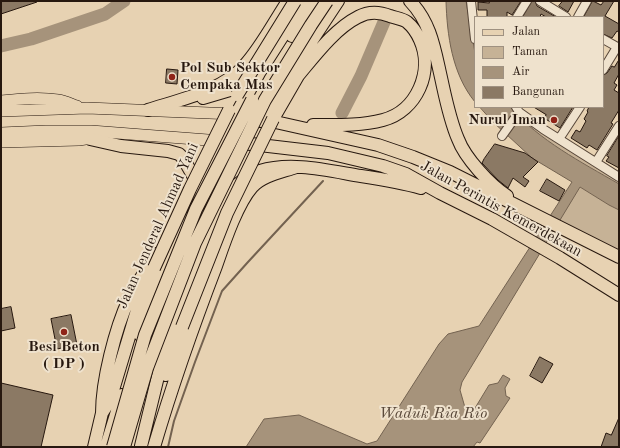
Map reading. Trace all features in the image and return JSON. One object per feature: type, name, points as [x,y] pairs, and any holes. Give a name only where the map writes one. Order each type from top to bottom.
[{"type":"highway","points":[[148,110],[209,90],[237,73],[245,66],[256,51],[288,1]]},
{"type":"highway","points":[[232,112],[251,71],[295,1]]},
{"type":"highway","points":[[232,112],[305,1]]},
{"type":"highway","points":[[113,447],[145,335],[196,208],[252,100],[315,1]]},
{"type":"highway","points":[[124,447],[147,368],[194,243],[265,100],[327,1]]},
{"type":"highway","points":[[140,446],[182,327],[267,119],[272,100],[338,1]]},
{"type":"highway","points":[[140,446],[172,323],[225,194],[248,144],[296,78],[347,1]]},
{"type":"highway","points":[[410,1],[423,18],[432,36],[441,78],[458,139],[466,154],[479,171],[505,195],[527,210]]},
{"type":"highway","points":[[232,112],[290,125],[330,129],[384,120],[405,108],[422,84],[425,71],[423,46],[414,29],[406,22],[380,12],[366,14],[358,17],[332,37],[296,78]]},
{"type":"highway","points":[[176,101],[222,94],[259,73]]},
{"type":"highway","points":[[232,112],[248,144]]},
{"type":"highway","name":"Jalan Jenderal Ahmad Yani","points":[[106,447],[149,305],[184,217],[221,141],[232,112]]},
{"type":"highway","name":"Jalan Jenderal Ahmad Yani","points":[[94,447],[102,413],[110,400],[138,307],[187,195],[232,112]]},
{"type":"highway","points":[[221,141],[241,129],[267,119]]},
{"type":"highway","name":"Jalan Perintis Kemerdekaan","points":[[330,129],[342,137],[378,145],[450,172],[619,257]]},
{"type":"highway","points":[[90,139],[121,146],[168,151],[179,154],[187,164],[199,186]]},
{"type":"highway","name":"Jalan Perintis Kemerdekaan","points":[[221,141],[333,154],[383,166],[406,174],[440,193],[492,218],[619,294]]},
{"type":"highway","points":[[225,194],[244,179],[255,173],[268,169],[296,167],[313,168],[411,185],[440,193]]},
{"type":"highway","points":[[154,447],[192,329],[228,233],[241,204],[252,187],[258,182],[266,177],[296,167]]},
{"type":"highway","points":[[102,413],[102,397],[116,337],[129,300],[158,251],[171,222],[184,217]]},
{"type":"highway","points":[[158,251],[177,234]]},
{"type":"main road","points":[[1,101],[20,99],[58,100],[87,108]]},
{"type":"main road","points":[[1,111],[87,108],[232,112]]},
{"type":"main road","points":[[1,133],[46,131],[110,132],[221,141]]},
{"type":"main road","points":[[1,142],[90,139],[110,132]]},
{"type":"street","points":[[471,1],[474,30]]},
{"type":"street","points":[[518,16],[527,1]]},
{"type":"street","points":[[540,1],[564,16]]},
{"type":"street","points":[[579,16],[588,1]]},
{"type":"street","points":[[604,40],[618,48],[604,69]]},
{"type":"street","points":[[559,139],[579,108]]},
{"type":"street","points":[[503,135],[518,111],[543,129],[619,177]]},
{"type":"street","points":[[596,162],[619,126]]},
{"type":"green space","points":[[511,108],[517,108],[619,177],[619,184],[548,141]]},
{"type":"green space","points":[[580,187],[619,210],[619,257],[556,224]]},
{"type":"water","points":[[446,1],[466,1],[474,47],[474,101],[467,91],[456,67],[452,54]]},
{"type":"water","name":"Waduk Ria Rio","points":[[481,108],[511,108],[548,141],[619,184],[619,210],[580,187],[462,382],[460,390],[466,411],[472,413],[489,385],[498,383],[503,375],[510,379],[505,388],[506,396],[510,398],[480,443],[477,442],[473,447],[246,447],[264,419],[299,415],[367,444],[377,441],[439,344],[448,334],[479,326],[572,182],[532,158],[493,122]]},
{"type":"building","points":[[1,1],[37,1],[37,2],[1,14]]},
{"type":"building","points":[[489,1],[521,1],[512,15],[507,12],[507,16],[487,16],[487,10],[478,10],[478,2],[489,3]]},
{"type":"building","points":[[532,1],[535,1],[537,6],[554,16],[544,16],[541,14],[540,16],[524,16]]},
{"type":"building","points":[[563,1],[574,1],[568,12],[559,6]]},
{"type":"building","points":[[593,1],[601,5],[604,1],[614,1],[605,16],[619,24],[619,32],[617,31],[612,38],[604,34],[604,16],[585,16]]},
{"type":"building","points":[[619,60],[619,74],[614,83],[617,85],[614,90],[619,93],[619,110],[611,123],[613,124],[597,150],[589,145],[587,148],[571,138],[576,130],[580,132],[586,121],[584,119],[588,108],[604,108],[604,74],[612,66],[614,67]]},
{"type":"building","name":"Pol Sub Sektor Cempaka Mas","points":[[167,69],[178,70],[177,84],[166,83]]},
{"type":"building","points":[[536,108],[572,108],[560,128],[544,118],[546,115]]},
{"type":"building","points":[[619,136],[619,168],[606,161],[609,157],[607,156]]},
{"type":"building","points":[[495,144],[525,153],[538,162],[523,177],[529,181],[525,187],[513,178],[508,188],[482,163]]},
{"type":"building","points":[[547,179],[565,190],[559,201],[540,191]]},
{"type":"building","points":[[11,307],[15,328],[1,331],[1,309]]},
{"type":"building","name":"Besi Beton ( DP )","points":[[71,315],[77,345],[57,349],[51,319]]},
{"type":"building","points":[[540,357],[553,364],[542,383],[530,376]]},
{"type":"building","points":[[1,383],[53,395],[41,447],[1,447]]},
{"type":"building","points":[[619,418],[619,447],[601,447],[606,433],[611,435]]},
{"type":"waterway","points":[[1,46],[31,39],[105,14],[124,1]]},
{"type":"waterway","points":[[342,113],[361,76],[384,22]]},
{"type":"waterway","points":[[168,447],[174,421],[222,291],[323,181]]},
{"type":"place","name":"Pol Sub Sektor Cempaka Mas","points":[[172,77]]},
{"type":"place","name":"Nurul Iman","points":[[554,120]]},
{"type":"place","name":"Besi Beton ( DP )","points":[[64,332]]}]
